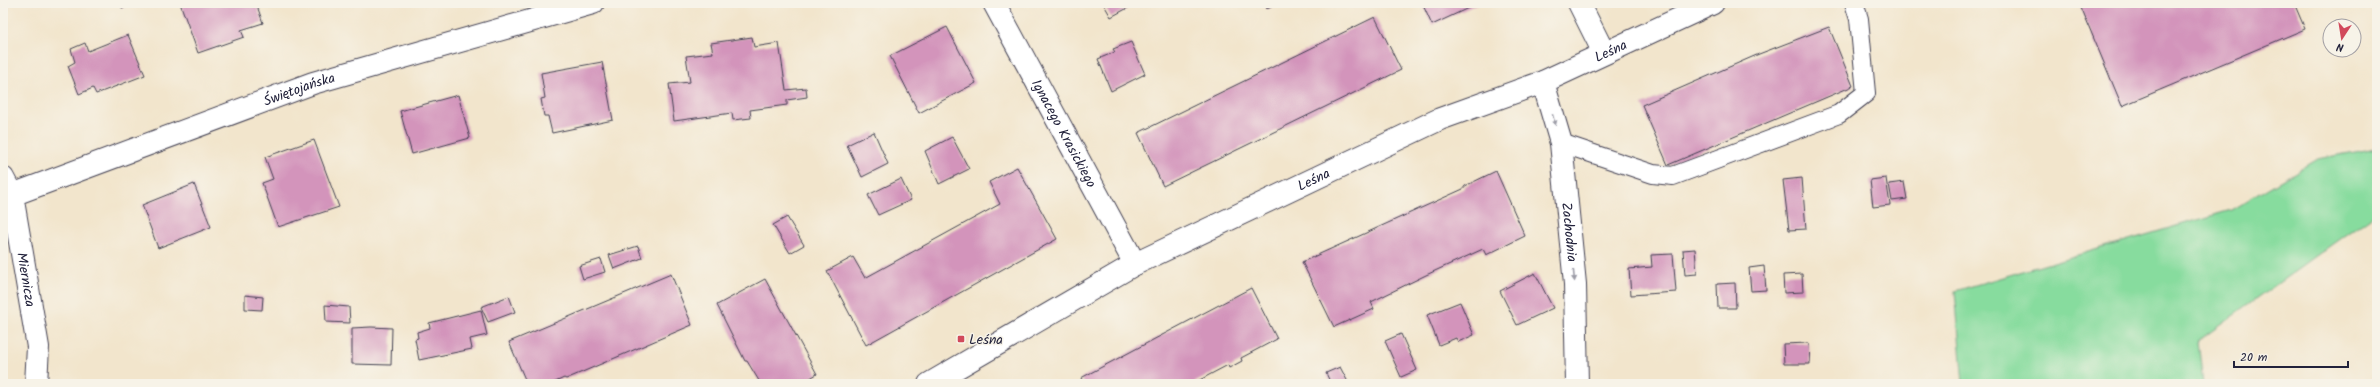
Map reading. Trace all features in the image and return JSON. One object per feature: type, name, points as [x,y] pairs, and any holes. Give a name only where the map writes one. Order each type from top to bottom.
[{"type":"street","name":"Świętojańska","points":[[8,186],[313,83],[593,3]]},
{"type":"street","name":"Ignacego Krasickiego","points":[[994,3],[1135,264]]},
{"type":"street","points":[[1579,3],[1604,52]]},
{"type":"street","name":"Leśna","points":[[929,384],[1135,264],[1440,119],[1543,82],[1604,52],[1713,3]]},
{"type":"street","name":"Zachodnia","points":[[1543,82],[1561,143],[1574,284],[1576,384]]},
{"type":"street","name":"Miernicza","points":[[8,186],[38,347],[36,384]]},
{"type":"lane","points":[[1561,143],[1653,174],[1673,176],[1839,114],[1866,93],[1859,19],[1854,3]]},
{"type":"green space","points":[[2377,148],[2377,212],[2198,341],[2203,384],[1963,384],[1955,291],[2231,210],[2317,159]]},
{"type":"building","points":[[120,3],[134,3],[122,8]]},
{"type":"building","points":[[180,3],[256,3],[263,23],[241,30],[244,37],[198,53]]},
{"type":"building","points":[[1103,3],[1137,3],[1111,17]]},
{"type":"building","points":[[1265,3],[1279,3],[1267,9]]},
{"type":"building","points":[[1422,3],[1479,3],[1432,25]]},
{"type":"building","points":[[2079,3],[2294,3],[2305,29],[2122,106]]},
{"type":"building","points":[[1375,17],[1401,70],[1163,186],[1138,133]]},
{"type":"building","points":[[947,27],[976,83],[919,113],[890,56]]},
{"type":"building","points":[[1829,27],[1853,86],[1668,165],[1642,105],[1759,54]]},
{"type":"building","points":[[128,35],[145,75],[96,94],[93,88],[79,94],[68,66],[75,62],[71,49],[85,43],[88,51]]},
{"type":"building","points":[[752,37],[754,47],[779,43],[786,90],[806,88],[807,97],[787,100],[787,105],[750,110],[751,118],[733,120],[732,113],[674,121],[669,84],[690,82],[686,56],[713,53],[711,43]]},
{"type":"building","points":[[1131,42],[1145,74],[1111,91],[1098,59],[1115,52],[1113,49]]},
{"type":"building","points":[[602,62],[613,120],[552,133],[548,116],[544,116],[541,99],[545,98],[541,73]]},
{"type":"building","points":[[458,95],[470,138],[412,154],[400,111]]},
{"type":"building","points":[[874,132],[888,164],[862,177],[847,145]]},
{"type":"building","points":[[952,137],[969,169],[939,184],[925,151]]},
{"type":"building","points":[[314,140],[339,207],[278,227],[262,183],[273,179],[265,157]]},
{"type":"building","points":[[1017,167],[1057,239],[866,345],[827,271],[853,257],[865,278],[1000,204],[989,182]]},
{"type":"building","points":[[1496,171],[1525,236],[1486,255],[1483,249],[1426,275],[1371,302],[1374,309],[1334,327],[1302,262],[1463,189],[1465,186]]},
{"type":"building","points":[[1802,178],[1806,229],[1789,230],[1783,180]]},
{"type":"building","points":[[1886,178],[1890,205],[1873,207],[1870,180]]},
{"type":"building","points":[[901,179],[911,200],[878,215],[868,195]]},
{"type":"building","points":[[1904,182],[1907,199],[1892,201],[1889,184]]},
{"type":"building","points":[[194,184],[211,227],[158,248],[142,205]]},
{"type":"building","points":[[787,217],[804,245],[790,253],[773,225]]},
{"type":"building","points":[[638,246],[642,258],[614,269],[609,255]]},
{"type":"building","points":[[1695,249],[1697,274],[1685,275],[1683,250]]},
{"type":"building","points":[[1673,254],[1676,292],[1631,295],[1629,269],[1652,267],[1651,255]]},
{"type":"building","points":[[601,259],[605,272],[583,279],[579,266]]},
{"type":"building","points":[[1764,266],[1766,290],[1751,291],[1749,268]]},
{"type":"building","points":[[1535,273],[1553,308],[1517,325],[1500,291]]},
{"type":"building","points":[[671,274],[692,325],[566,379],[564,378],[551,384],[527,384],[509,342]]},
{"type":"building","points":[[1802,274],[1803,292],[1784,293],[1783,275]]},
{"type":"building","points":[[765,279],[817,374],[800,384],[761,384],[747,361],[745,361],[717,305]]},
{"type":"building","points":[[1735,283],[1736,308],[1718,308],[1717,284]]},
{"type":"building","points":[[1251,288],[1277,339],[1241,358],[1242,361],[1229,368],[1228,365],[1192,384],[1084,384],[1081,378]]},
{"type":"building","points":[[245,295],[263,297],[262,310],[245,309]]},
{"type":"building","points":[[509,296],[515,312],[488,322],[481,307]]},
{"type":"building","points":[[1460,302],[1474,335],[1458,342],[1456,338],[1439,345],[1427,315]]},
{"type":"building","points":[[325,305],[349,307],[350,323],[326,322]]},
{"type":"building","points":[[481,310],[487,335],[470,339],[472,349],[419,360],[415,339],[418,338],[417,332],[430,328],[429,323]]},
{"type":"building","points":[[352,328],[392,328],[391,365],[352,364]]},
{"type":"building","points":[[1401,334],[1417,370],[1401,377],[1385,341]]},
{"type":"building","points":[[1809,343],[1810,364],[1784,364],[1783,344]]},
{"type":"building","points":[[1340,367],[1349,384],[1331,384],[1326,373]]},
{"type":"place","name":"Leśna","points":[[961,339]]}]
